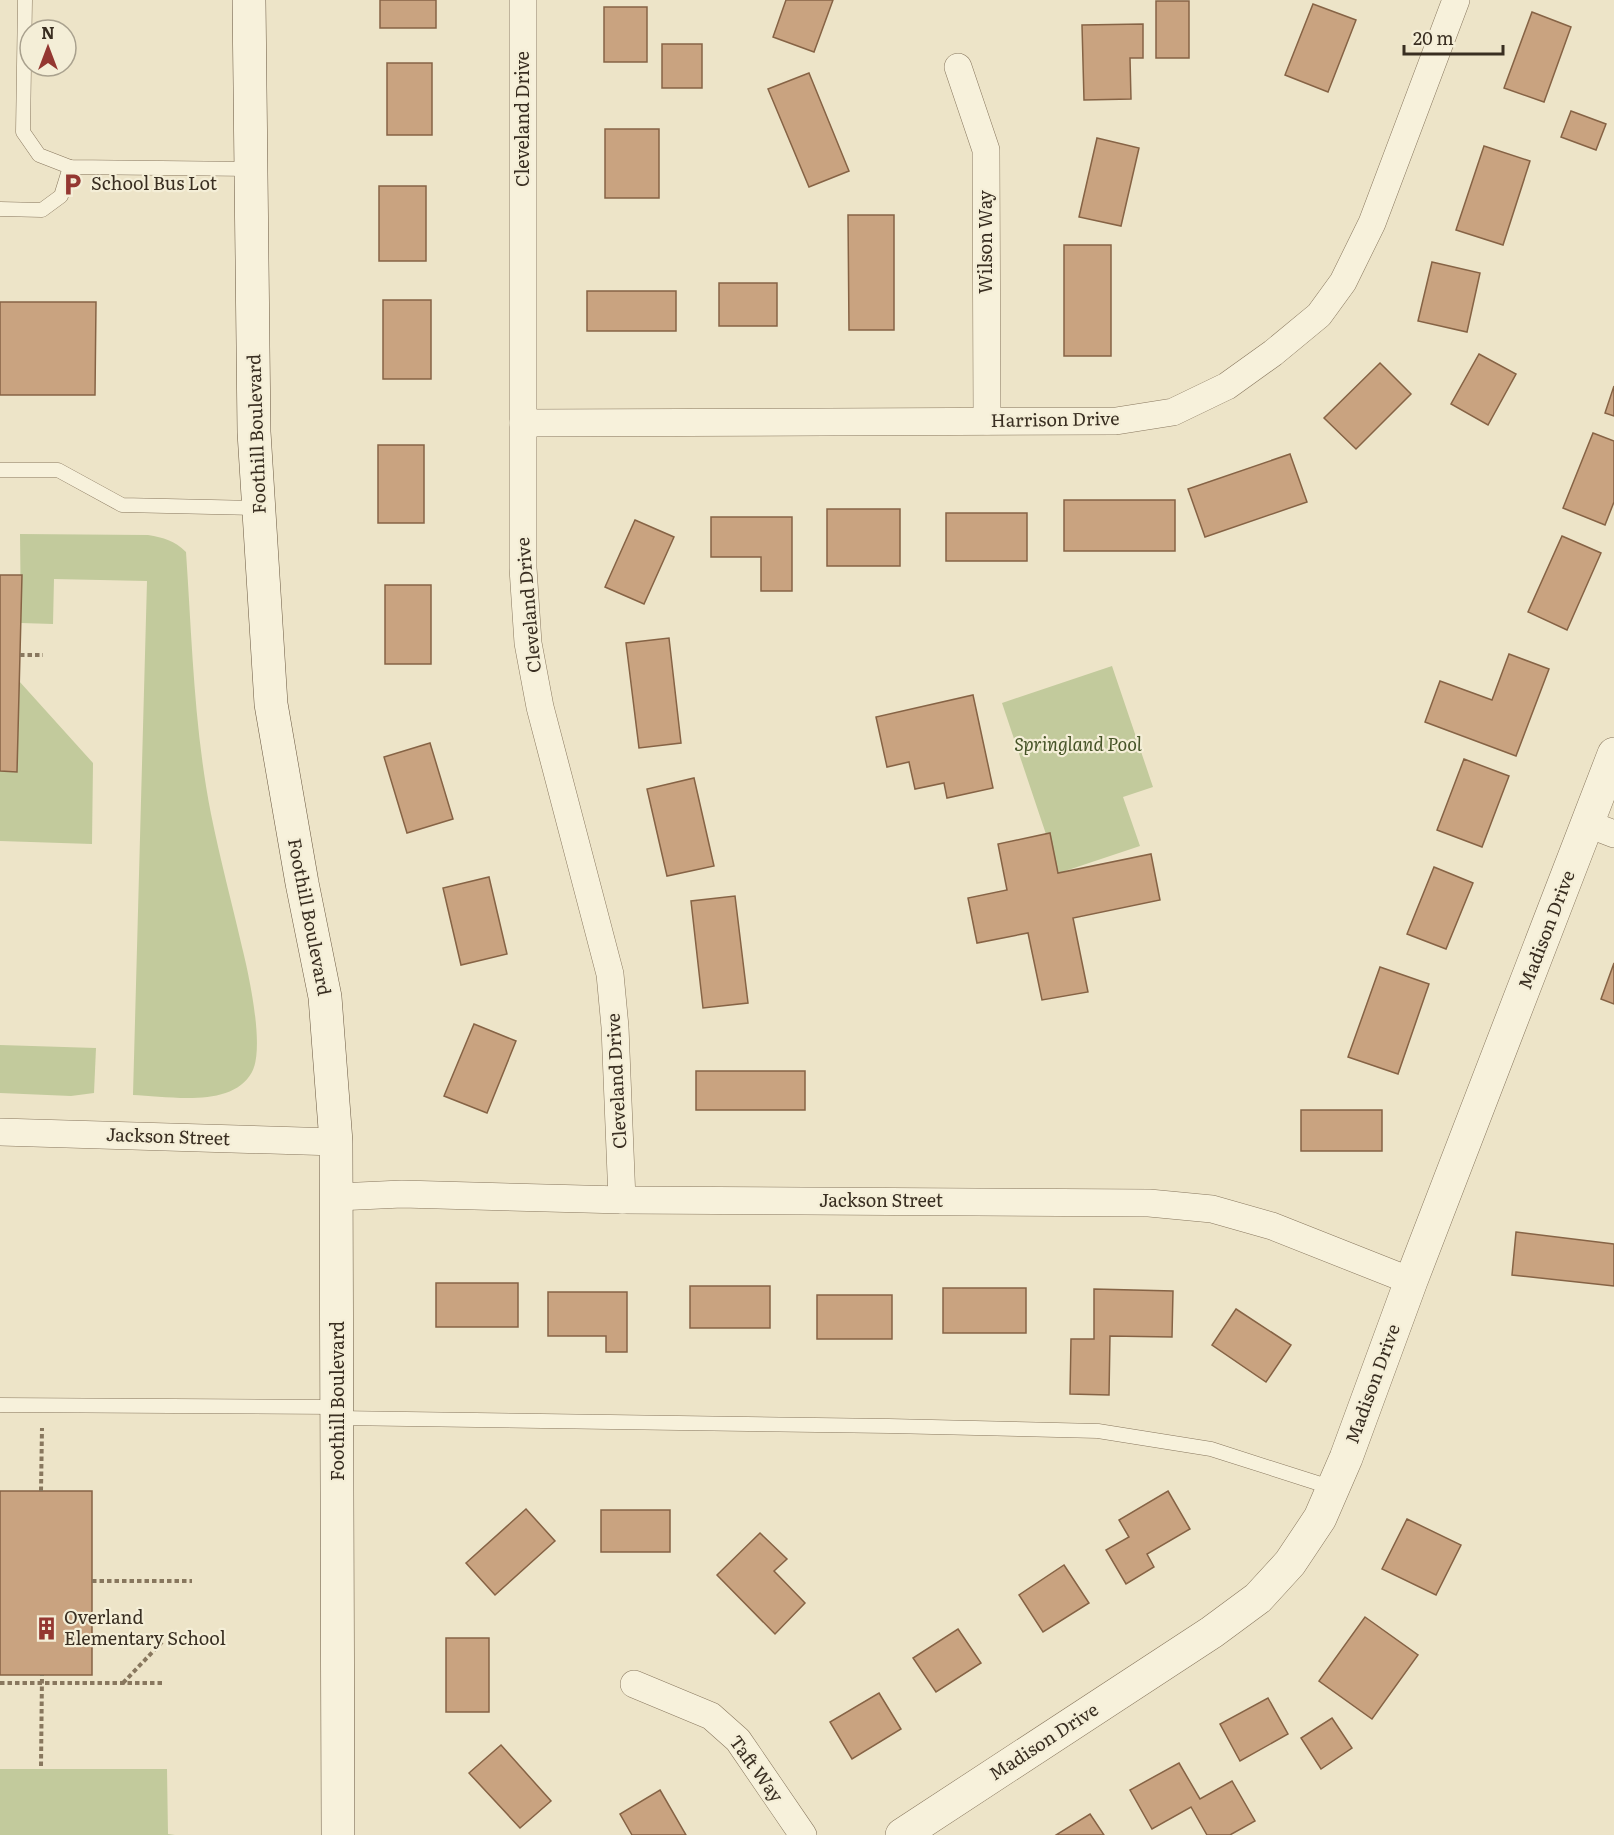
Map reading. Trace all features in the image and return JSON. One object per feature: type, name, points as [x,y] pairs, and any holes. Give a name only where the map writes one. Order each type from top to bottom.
[{"type":"main road","name":"Foothill Boulevard","points":[[249,0],[254,432],[271,704],[302,883],[325,996],[336,1142],[338,1835]]},
{"type":"main road","name":"Madison Drive","points":[[902,1835],[1212,1632],[1258,1598],[1290,1563],[1320,1518],[1346,1458],[1411,1281],[1601,829],[1614,754]]},
{"type":"street","name":"Cleveland Drive","points":[[523,0],[523,568],[528,643],[540,707],[610,974],[616,1038],[622,1200]]},
{"type":"street","name":"Harrison Drive","points":[[524,423],[1116,421],[1173,412],[1227,386],[1273,353],[1319,315],[1344,282],[1372,223],[1456,0]]},
{"type":"street","name":"Wilson Way","points":[[958,67],[986,150],[987,421]]},
{"type":"street","name":"Jackson Street","points":[[0,1132],[336,1142]]},
{"type":"street","name":"Jackson Street","points":[[337,1197],[402,1194],[622,1200],[1149,1203],[1212,1209],[1272,1226],[1411,1281]]},
{"type":"street","name":"Taft Way","points":[[634,1684],[711,1716],[738,1740],[803,1835]]},
{"type":"lane","points":[[25,0],[23,132],[39,154],[70,167],[251,169]]},
{"type":"lane","points":[[0,209],[42,210],[61,196],[70,167]]},
{"type":"lane","points":[[0,470],[58,470],[122,505],[259,508]]},
{"type":"lane","points":[[0,1405],[1098,1431],[1211,1449],[1333,1488]]},
{"type":"path","points":[[20,655],[43,655]]},
{"type":"path","points":[[41,1491],[42,1405]]},
{"type":"path","points":[[92,1581],[192,1581]]},
{"type":"path","points":[[122,1683],[162,1642]]},
{"type":"path","points":[[41,1766],[42,1674]]},
{"type":"path","points":[[0,1683],[162,1683]]},
{"type":"green space","points":[[20,534],[148,535],[168,540],[186,552],[194,683],[205,782],[255,1011],[256,1061],[252,1072],[243,1084],[230,1091],[198,1098],[133,1095],[147,581],[54,579],[53,624],[21,623]]},
{"type":"green space","name":"Springland Pool","points":[[1112,666],[1153,787],[1123,797],[1140,846],[1059,873],[1002,703]]},
{"type":"green space","points":[[19,681],[93,763],[92,844],[0,841],[0,771],[17,772]]},
{"type":"green space","points":[[0,1045],[96,1048],[94,1093],[71,1096],[0,1093]]},
{"type":"green space","points":[[0,1769],[167,1769],[168,1834],[175,1835],[0,1835]]},
{"type":"building","points":[[380,0],[436,0],[436,28],[380,28]]},
{"type":"building","points":[[786,0],[833,0],[814,52],[773,37]]},
{"type":"building","points":[[1156,1],[1189,1],[1189,58],[1156,58]]},
{"type":"building","points":[[1313,4],[1356,20],[1328,92],[1285,75]]},
{"type":"building","points":[[604,7],[647,7],[647,62],[604,62]]},
{"type":"building","points":[[1532,12],[1571,27],[1544,102],[1504,88]]},
{"type":"building","points":[[1143,24],[1143,58],[1130,58],[1131,99],[1084,100],[1082,25]]},
{"type":"building","points":[[662,44],[702,44],[702,88],[662,88]]},
{"type":"building","points":[[387,63],[432,63],[432,135],[387,135]]},
{"type":"building","points":[[809,73],[849,171],[809,187],[768,89]]},
{"type":"building","points":[[1571,111],[1606,124],[1596,150],[1561,137]]},
{"type":"building","points":[[605,129],[659,129],[659,198],[605,198]]},
{"type":"building","points":[[1097,138],[1139,148],[1121,226],[1079,217]]},
{"type":"building","points":[[1484,146],[1530,161],[1503,245],[1456,230]]},
{"type":"building","points":[[379,186],[426,186],[426,261],[379,261]]},
{"type":"building","points":[[848,215],[894,215],[894,330],[849,330]]},
{"type":"building","points":[[1064,245],[1111,245],[1111,356],[1064,356]]},
{"type":"building","points":[[1432,262],[1480,273],[1467,332],[1418,321]]},
{"type":"building","points":[[719,283],[777,283],[777,326],[719,326]]},
{"type":"building","points":[[587,291],[676,291],[676,331],[587,331]]},
{"type":"building","points":[[383,300],[431,300],[431,379],[383,379]]},
{"type":"building","points":[[0,302],[96,302],[95,395],[0,395]]},
{"type":"building","points":[[1479,354],[1516,374],[1488,425],[1451,404]]},
{"type":"building","points":[[1380,363],[1411,394],[1356,449],[1324,418]]},
{"type":"building","points":[[1614,386],[1614,416],[1605,413]]},
{"type":"building","points":[[1593,433],[1614,441],[1614,502],[1605,525],[1563,508]]},
{"type":"building","points":[[378,445],[424,445],[424,523],[378,523]]},
{"type":"building","points":[[1290,454],[1307,502],[1205,537],[1188,489]]},
{"type":"building","points":[[1064,500],[1175,500],[1175,551],[1064,551]]},
{"type":"building","points":[[827,509],[900,509],[900,566],[827,566]]},
{"type":"building","points":[[946,513],[1027,513],[1027,561],[946,561]]},
{"type":"building","points":[[711,517],[792,517],[792,591],[761,591],[761,557],[711,557]]},
{"type":"building","points":[[635,520],[674,537],[644,604],[605,587]]},
{"type":"building","points":[[1562,536],[1601,553],[1567,630],[1528,612]]},
{"type":"building","points":[[0,575],[22,575],[17,772],[0,771]]},
{"type":"building","points":[[385,585],[431,585],[431,664],[385,664]]},
{"type":"building","points":[[669,638],[681,743],[639,748],[626,643]]},
{"type":"building","points":[[1509,654],[1549,669],[1516,756],[1425,722],[1440,681],[1492,700]]},
{"type":"building","points":[[973,695],[993,788],[947,798],[944,783],[915,789],[909,762],[887,767],[876,717]]},
{"type":"building","points":[[430,743],[453,819],[407,833],[384,757]]},
{"type":"building","points":[[1464,759],[1509,776],[1482,847],[1437,830]]},
{"type":"building","points":[[694,778],[714,866],[667,876],[647,789]]},
{"type":"building","points":[[1050,833],[1058,873],[1151,854],[1160,900],[1073,918],[1088,992],[1042,1000],[1028,933],[977,943],[968,898],[1007,890],[998,844]]},
{"type":"building","points":[[1434,867],[1473,883],[1446,949],[1407,934]]},
{"type":"building","points":[[489,877],[507,954],[461,965],[443,888]]},
{"type":"building","points":[[735,896],[748,1003],[703,1008],[691,901]]},
{"type":"building","points":[[1614,963],[1614,1004],[1601,999]]},
{"type":"building","points":[[1380,967],[1429,984],[1398,1074],[1348,1057]]},
{"type":"building","points":[[474,1024],[516,1041],[487,1113],[444,1096]]},
{"type":"building","points":[[696,1071],[805,1071],[805,1110],[696,1110]]},
{"type":"building","points":[[1301,1110],[1382,1110],[1382,1151],[1301,1151]]},
{"type":"building","points":[[1516,1232],[1614,1244],[1614,1286],[1512,1275]]},
{"type":"building","points":[[436,1283],[518,1283],[518,1327],[436,1327]]},
{"type":"building","points":[[690,1286],[770,1286],[770,1328],[690,1328]]},
{"type":"building","points":[[943,1288],[1026,1288],[1026,1333],[943,1333]]},
{"type":"building","points":[[1094,1289],[1173,1291],[1172,1337],[1110,1336],[1109,1395],[1070,1394],[1071,1339],[1094,1339]]},
{"type":"building","points":[[548,1292],[627,1292],[627,1352],[606,1352],[606,1336],[548,1336]]},
{"type":"building","points":[[817,1295],[892,1295],[892,1339],[817,1339]]},
{"type":"building","points":[[1236,1309],[1291,1345],[1266,1382],[1212,1345]]},
{"type":"building","name":"Overland Elementary School","points":[[0,1491],[92,1491],[92,1675],[0,1675]]},
{"type":"building","points":[[1168,1491],[1190,1529],[1147,1554],[1154,1567],[1126,1584],[1106,1550],[1129,1537],[1119,1520]]},
{"type":"building","points":[[526,1509],[555,1541],[495,1595],[466,1563]]},
{"type":"building","points":[[601,1510],[670,1510],[670,1552],[601,1552]]},
{"type":"building","points":[[1407,1519],[1461,1545],[1436,1595],[1382,1569]]},
{"type":"building","points":[[760,1533],[787,1559],[774,1571],[805,1603],[775,1634],[717,1575]]},
{"type":"building","points":[[1064,1565],[1089,1603],[1043,1632],[1019,1595]]},
{"type":"building","points":[[1365,1617],[1418,1655],[1372,1719],[1319,1681]]},
{"type":"building","points":[[958,1629],[981,1663],[936,1692],[913,1658]]},
{"type":"building","points":[[446,1638],[489,1638],[489,1712],[446,1712]]},
{"type":"building","points":[[879,1693],[901,1729],[852,1759],[830,1722]]},
{"type":"building","points":[[1268,1698],[1288,1734],[1240,1761],[1220,1724]]},
{"type":"building","points":[[1332,1718],[1352,1748],[1321,1769],[1301,1738]]},
{"type":"building","points":[[501,1745],[551,1801],[520,1828],[469,1773]]},
{"type":"building","points":[[1179,1763],[1200,1799],[1232,1781],[1255,1821],[1230,1835],[1207,1835],[1191,1807],[1152,1829],[1130,1790]]},
{"type":"building","points":[[660,1790],[686,1835],[632,1835],[620,1814]]},
{"type":"building","points":[[1090,1814],[1104,1835],[1056,1835]]},
{"type":"place","name":"School Bus Lot","points":[[73,184]]},
{"type":"place","name":"Overland Elementary School","points":[[46,1628]]}]
